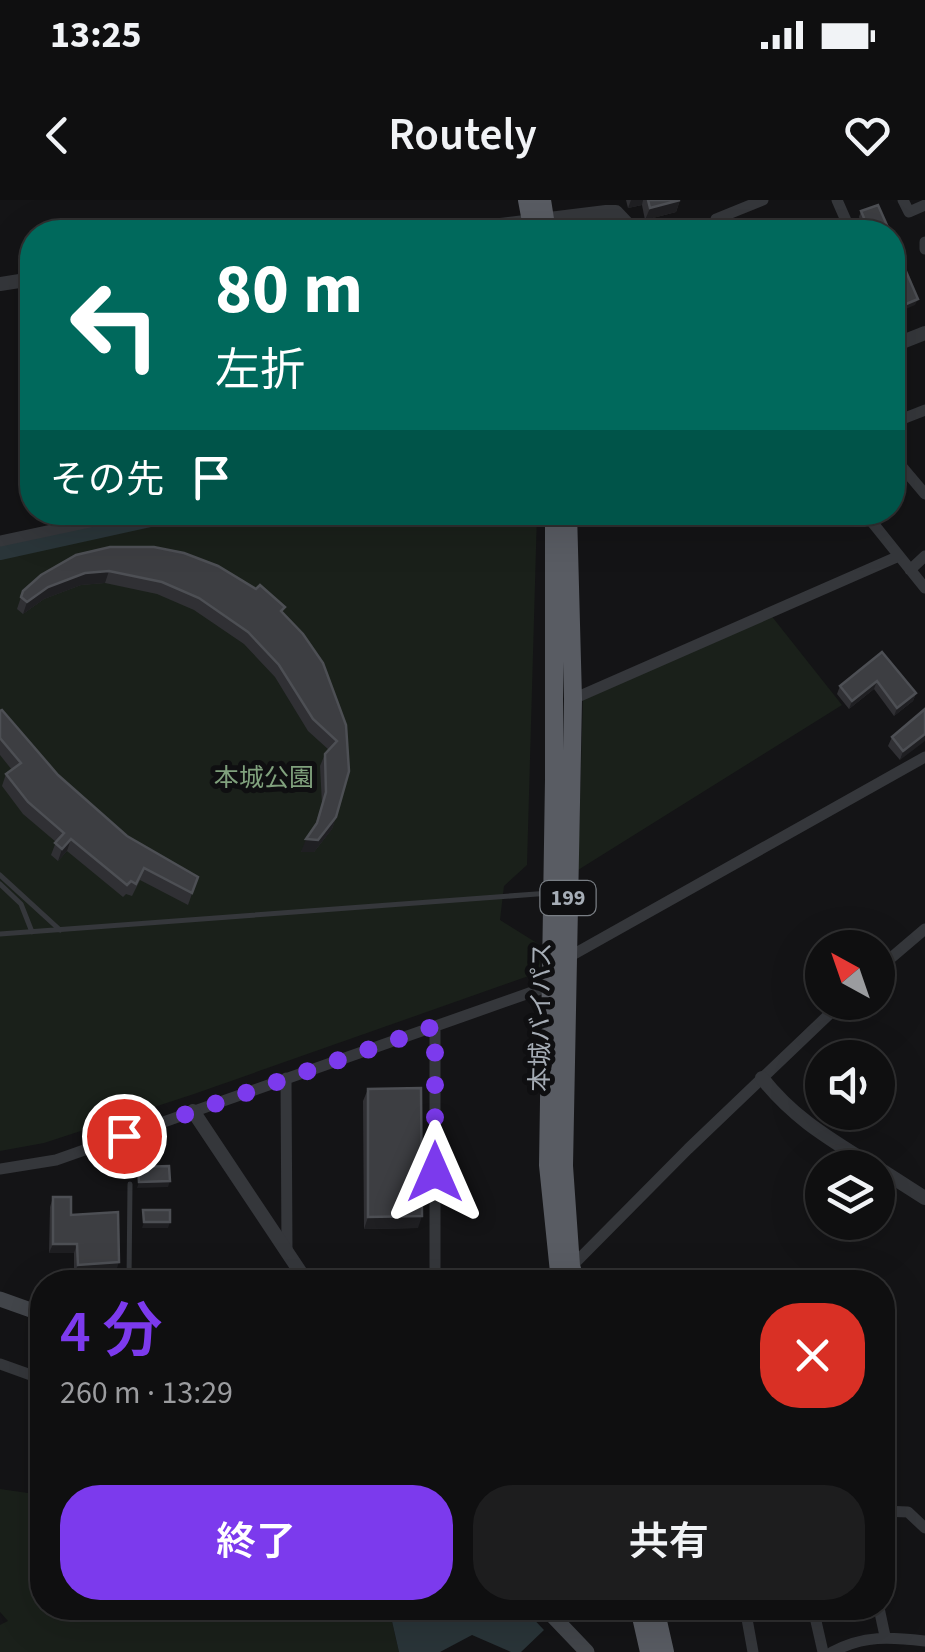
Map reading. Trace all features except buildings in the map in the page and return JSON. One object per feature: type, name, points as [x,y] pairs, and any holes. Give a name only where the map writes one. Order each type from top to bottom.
[{"type":"highway","name":"本城バイパス","points":[[554,525],[548,1165],[563,1270]]},
{"type":"highway","name":"本城バイパス","points":[[564,1270],[573,699],[568,525]]},
{"type":"highway","points":[[642,1620],[649,1652]]},
{"type":"highway","points":[[658,1620],[665,1652]]},
{"type":"main road","points":[[0,1299],[30,1310]]},
{"type":"main road","points":[[556,1620],[587,1652]]},
{"type":"street","points":[[904,200],[908,212],[925,205]]},
{"type":"street","points":[[716,220],[758,201]]},
{"type":"street","points":[[575,220],[616,212],[624,220]]},
{"type":"street","points":[[905,471],[925,494]]},
{"type":"street","points":[[912,479],[925,474]]},
{"type":"street","points":[[0,541],[75,525]]},
{"type":"street","points":[[874,525],[925,588]]},
{"type":"street","points":[[573,699],[898,556]]},
{"type":"street","points":[[910,570],[925,556]]},
{"type":"street","points":[[567,958],[925,757]]},
{"type":"street","points":[[895,954],[925,928]]},
{"type":"street","points":[[0,1169],[56,1160],[549,986]]},
{"type":"street","points":[[573,1270],[823,1020]]},
{"type":"street","points":[[435,1026],[435,1270]]},
{"type":"street","points":[[286,1078],[287,1252]]},
{"type":"street","points":[[762,1078],[794,1115],[849,1150]]},
{"type":"street","points":[[193,1112],[299,1270]]},
{"type":"street","points":[[895,1179],[925,1198]]},
{"type":"street","points":[[0,1364],[30,1375]]},
{"type":"street","points":[[895,1512],[908,1512],[925,1528]]},
{"type":"street","points":[[747,1620],[753,1652]]},
{"type":"street","points":[[816,1620],[823,1652]]},
{"type":"street","points":[[881,1620],[884,1636]]},
{"type":"street","points":[[832,1652],[856,1640],[884,1636],[925,1642]]},
{"type":"lane","points":[[0,875],[60,930]]},
{"type":"lane","points":[[0,884],[21,904],[32,932]]},
{"type":"lane","points":[[0,926],[1,934],[552,892]]},
{"type":"lane","points":[[128,1270],[130,1184]]},
{"type":"green space","name":"本城公園","points":[[123,525],[537,525],[527,865],[504,886],[500,920],[540,945],[540,972],[194,1094],[44,1143],[0,1151],[0,552]]},
{"type":"green space","points":[[766,609],[842,705],[578,870],[583,698]]},
{"type":"green space","points":[[0,1489],[30,1493],[30,1620],[392,1620],[399,1652],[0,1652],[0,1625],[8,1621],[0,1612]]},
{"type":"shaded area","points":[[392,1620],[534,1620],[544,1630],[521,1652],[511,1652],[472,1635],[440,1652],[399,1652]]},
{"type":"waterway","points":[[0,549],[109,525]]},
{"type":"route","points":[[124,1136],[435,1026],[435,1172]]}]
